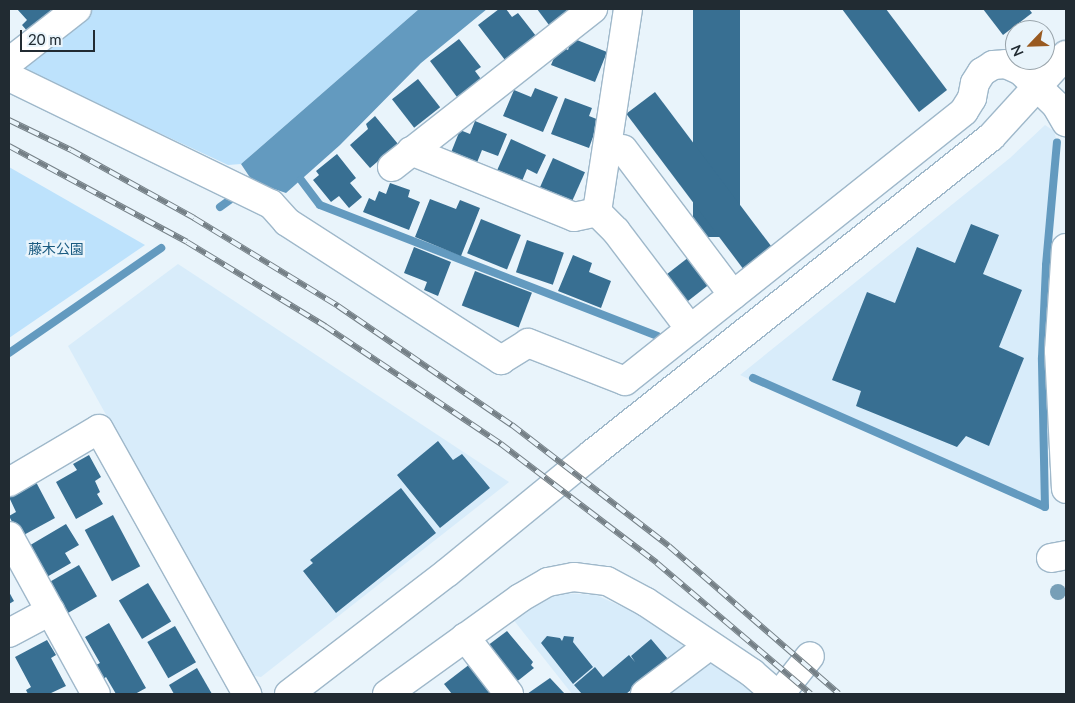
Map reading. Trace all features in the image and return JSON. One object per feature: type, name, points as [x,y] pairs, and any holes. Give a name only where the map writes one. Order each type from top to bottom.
[{"type":"street","points":[[76,9],[11,61],[218,178],[271,204],[287,222],[501,360],[528,343],[625,381],[964,111],[982,72],[993,65],[1006,64],[1021,71],[1056,106],[1066,122]]},
{"type":"street","points":[[593,9],[402,159],[574,217],[597,212]]},
{"type":"street","points":[[597,212],[628,9]]},
{"type":"street","points":[[289,694],[448,572],[592,454],[991,137],[1039,87],[1066,55]]},
{"type":"street","points":[[623,149],[733,295]]},
{"type":"street","points":[[597,212],[616,231],[690,329]]},
{"type":"street","points":[[1066,248],[1059,351],[1066,489]]},
{"type":"street","points":[[9,482],[98,429],[247,694]]},
{"type":"street","points":[[9,536],[96,694]]},
{"type":"street","points":[[387,694],[520,598],[548,582],[574,577],[607,581],[646,602],[752,673],[778,694],[810,656]]},
{"type":"street","points":[[9,633],[50,611]]},
{"type":"street","points":[[465,638],[509,694]]},
{"type":"street","points":[[645,694],[710,645]]},
{"type":"shaded area","points":[[419,9],[487,9],[421,63],[340,145],[286,193],[253,182],[241,164]]},
{"type":"shaded area","points":[[1045,125],[1054,131],[1057,142],[1046,265],[1042,358],[1045,511],[740,375],[1010,158]]},
{"type":"shaded area","points":[[178,264],[509,482],[261,677],[250,675],[68,346]]},
{"type":"shaded area","points":[[562,593],[596,595],[634,612],[757,694],[572,694],[512,618],[534,604]]},
{"type":"green space","points":[[93,9],[419,9],[241,164],[228,165],[20,68]]},
{"type":"green space","name":"藤木公園","points":[[9,167],[145,245],[9,338]]},
{"type":"building","points":[[17,9],[54,10],[28,32],[22,25],[27,20]]},
{"type":"building","points":[[499,9],[506,9],[512,17],[518,13],[536,36],[505,60],[478,25]]},
{"type":"building","points":[[537,9],[571,9],[549,25]]},
{"type":"building","points":[[693,9],[740,9],[740,237],[693,237]]},
{"type":"building","points":[[842,9],[886,9],[947,90],[919,112]]},
{"type":"building","points":[[983,9],[1029,9],[1032,13],[1023,20],[1005,20],[1005,33],[1003,35]]},
{"type":"building","points":[[572,38],[607,52],[595,82],[551,65],[559,46],[568,50]]},
{"type":"building","points":[[459,39],[481,67],[475,71],[481,79],[457,97],[430,61]]},
{"type":"building","points":[[418,79],[440,107],[414,128],[392,99]]},
{"type":"building","points":[[535,88],[558,97],[543,132],[503,116],[514,90],[531,97]]},
{"type":"building","points":[[655,92],[773,249],[744,270],[626,114]]},
{"type":"building","points":[[565,98],[592,108],[589,116],[599,120],[589,148],[551,134]]},
{"type":"building","points":[[375,116],[398,144],[370,168],[350,145],[368,129],[366,124]]},
{"type":"building","points":[[475,121],[507,134],[498,156],[482,150],[476,165],[450,155],[460,130],[470,134]]},
{"type":"building","points":[[511,139],[546,155],[537,174],[527,169],[520,186],[495,175]]},
{"type":"building","points":[[337,154],[356,178],[350,183],[362,197],[349,208],[339,196],[331,202],[313,180],[319,175],[316,171]]},
{"type":"building","points":[[553,158],[585,172],[571,204],[539,190]]},
{"type":"building","points":[[390,183],[410,190],[408,197],[420,202],[409,230],[363,212],[369,198],[375,201],[379,191],[386,194]]},
{"type":"building","points":[[430,199],[456,209],[460,200],[480,208],[461,256],[415,237]]},
{"type":"building","points":[[481,219],[521,235],[507,269],[467,253]]},
{"type":"building","points":[[971,224],[999,235],[983,274],[1022,290],[999,347],[1024,358],[989,446],[966,436],[957,447],[856,406],[861,391],[832,380],[867,292],[895,303],[917,247],[955,263]]},
{"type":"building","points":[[527,240],[564,253],[553,285],[516,272]]},
{"type":"building","points":[[414,247],[451,262],[438,296],[424,290],[427,282],[404,273]]},
{"type":"building","points":[[573,255],[592,263],[589,272],[611,281],[601,308],[558,291]]},
{"type":"building","points":[[689,257],[710,284],[687,302],[666,275]]},
{"type":"building","points":[[475,271],[532,293],[519,327],[462,306]]},
{"type":"building","points":[[438,441],[453,460],[462,454],[490,488],[440,528],[397,475]]},
{"type":"building","points":[[89,455],[101,477],[95,481],[100,492],[97,494],[103,504],[76,519],[56,482],[77,470],[73,464]]},
{"type":"building","points":[[36,482],[55,518],[20,537],[9,516],[16,512],[9,497]]},
{"type":"building","points":[[401,488],[436,533],[336,613],[303,571],[313,563],[310,560]]},
{"type":"building","points":[[113,515],[140,566],[112,581],[85,530]]},
{"type":"building","points":[[66,524],[79,545],[65,553],[71,563],[45,578],[27,547]]},
{"type":"building","points":[[79,565],[97,596],[68,613],[50,582]]},
{"type":"building","points":[[148,583],[171,622],[142,639],[119,601]]},
{"type":"building","points":[[9,592],[14,601],[9,604]]},
{"type":"building","points":[[109,623],[146,688],[135,694],[116,694],[106,677],[102,680],[94,666],[100,663],[85,637]]},
{"type":"building","points":[[175,626],[196,662],[168,678],[147,642]]},
{"type":"building","points":[[507,631],[533,662],[531,665],[534,668],[510,687],[483,649]]},
{"type":"building","points":[[547,636],[560,638],[562,641],[564,636],[574,637],[573,642],[593,667],[573,684],[541,643]]},
{"type":"building","points":[[651,639],[668,659],[626,694],[582,694],[574,685],[595,667],[603,677],[629,655],[635,662],[631,656]]},
{"type":"building","points":[[47,640],[56,655],[51,658],[66,686],[49,694],[28,694],[26,690],[31,687],[15,657]]},
{"type":"building","points":[[470,664],[492,694],[452,694],[444,684]]},
{"type":"building","points":[[197,668],[212,694],[174,694],[169,685]]},
{"type":"building","points":[[550,678],[565,694],[527,694]]},
{"type":"waterway","points":[[753,378],[1045,507],[1042,358],[1046,265],[1057,142]]},
{"type":"waterway","points":[[301,180],[320,205],[658,336]]},
{"type":"waterway","points":[[220,207],[239,193]]},
{"type":"waterway","points":[[9,353],[161,248]]},
{"type":"railway","points":[[9,120],[71,150],[194,218],[338,306],[512,425],[669,546],[839,694]]},
{"type":"railway","points":[[9,146],[187,242],[325,326],[501,444],[657,563],[811,694]]}]
